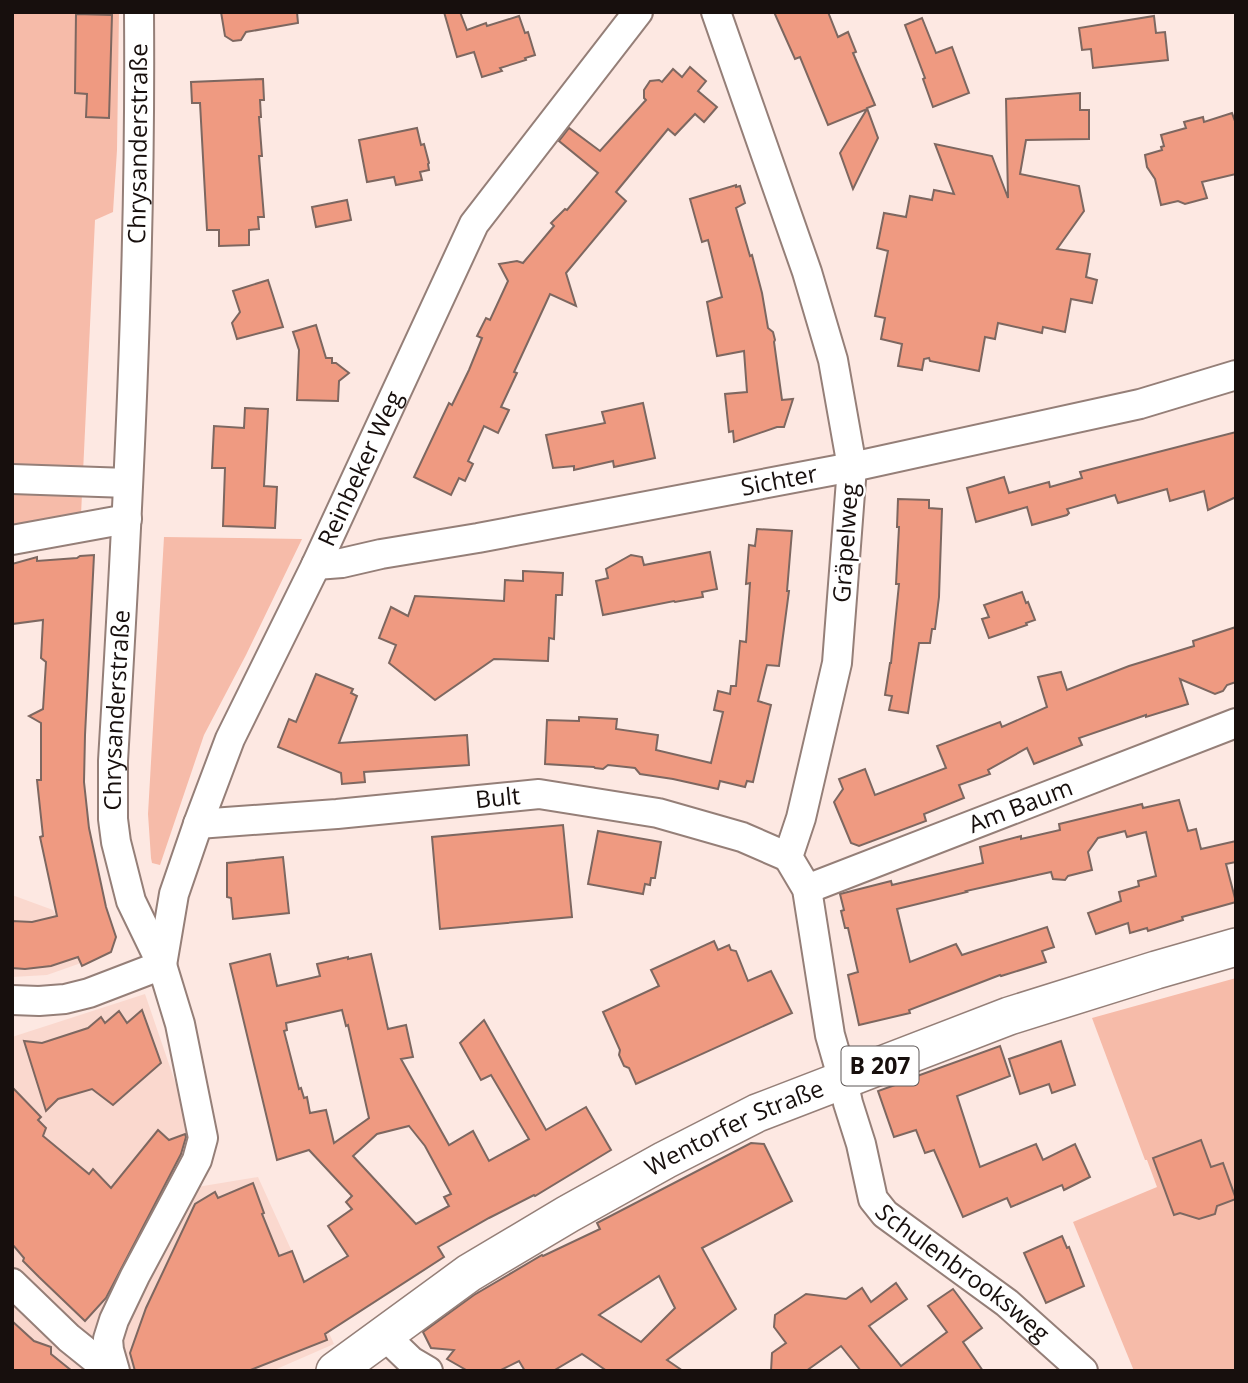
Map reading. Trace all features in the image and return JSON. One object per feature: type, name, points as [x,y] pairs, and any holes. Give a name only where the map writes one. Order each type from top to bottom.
[{"type":"main road","name":"Wentorfer Straße","points":[[384,1335],[469,1273],[616,1187],[757,1113],[1009,1016],[1236,947]]},
{"type":"main road","name":"B 207","points":[[341,1369],[384,1335]]},
{"type":"street","name":"Chrysanderstraße","points":[[112,1371],[108,1339],[114,1320],[197,1160],[204,1138],[180,1024],[162,965],[131,901],[113,819],[113,761],[127,519],[139,205],[139,12]]},
{"type":"street","name":"Reinbeker Weg","points":[[162,965],[174,894],[230,739],[316,565],[474,224],[638,12]]},
{"type":"street","name":"Gräpelweg","points":[[716,12],[807,272],[833,360],[852,467],[837,663],[801,818],[788,857]]},
{"type":"street","name":"Sichter","points":[[316,565],[342,563],[852,467],[1140,404],[1236,375]]},
{"type":"street","points":[[12,479],[128,483]]},
{"type":"street","points":[[12,540],[127,519]]},
{"type":"street","name":"Am Baum","points":[[807,889],[1236,723]]},
{"type":"street","name":"Bult","points":[[198,824],[337,814],[539,794],[658,813],[742,837],[788,857]]},
{"type":"street","points":[[788,857],[807,889],[830,1035],[843,1080]]},
{"type":"street","points":[[12,1000],[65,999],[89,993],[162,965]]},
{"type":"street","name":"Schulenbrooksweg","points":[[843,1080],[865,1157],[873,1199],[885,1214],[1007,1303],[1083,1371]]},
{"type":"street","points":[[12,1283],[69,1338],[112,1371]]},
{"type":"street","points":[[384,1335],[411,1362],[428,1371]]},
{"type":"shaded area","points":[[12,12],[119,12],[117,150],[113,212],[95,220],[81,515],[12,526]]},
{"type":"shaded area","points":[[164,537],[302,539],[204,735],[160,865],[152,863],[148,814]]},
{"type":"shaded area","points":[[12,895],[53,910],[81,963],[47,975],[12,977]]},
{"type":"shaded area","points":[[1236,978],[1236,1371],[1134,1371],[1073,1222],[1157,1187],[1092,1018]]},
{"type":"shaded area","points":[[145,994],[194,1137],[197,1187],[258,1177],[334,1344],[272,1371],[12,1371],[12,1037]]},
{"type":"building","points":[[221,12],[297,12],[298,23],[246,32],[241,40],[233,41],[225,36]]},
{"type":"building","points":[[444,12],[460,12],[467,30],[519,16],[525,33],[528,32],[535,55],[500,68],[502,71],[482,77],[474,52],[457,57]]},
{"type":"building","points":[[774,12],[828,12],[838,37],[848,32],[856,52],[853,53],[875,105],[867,108],[878,138],[853,189],[840,153],[867,109],[828,125],[800,57],[795,59]]},
{"type":"building","points":[[76,14],[112,15],[109,118],[86,117],[87,94],[75,93]]},
{"type":"building","points":[[1154,16],[1156,33],[1165,32],[1168,60],[1093,68],[1091,49],[1082,50],[1079,28]]},
{"type":"building","points":[[922,18],[936,53],[952,47],[969,93],[933,107],[905,25]]},
{"type":"building","points":[[690,67],[706,81],[698,91],[717,107],[704,122],[695,114],[675,135],[668,129],[616,192],[626,201],[566,273],[576,306],[550,294],[514,372],[517,373],[501,407],[509,410],[498,433],[484,426],[468,461],[473,464],[465,481],[459,478],[451,495],[414,477],[449,403],[452,405],[469,370],[482,338],[477,336],[486,318],[490,320],[508,281],[499,264],[517,261],[523,263],[554,226],[551,223],[567,210],[598,173],[559,141],[569,128],[600,151],[646,100],[644,90],[650,81],[662,82],[673,69],[682,77]]},
{"type":"building","points":[[263,79],[264,100],[260,100],[259,117],[262,156],[259,156],[264,217],[258,217],[259,229],[249,230],[249,245],[219,246],[219,230],[207,230],[200,103],[192,103],[191,82]]},
{"type":"building","points":[[1080,93],[1080,110],[1089,110],[1089,139],[1026,140],[1020,174],[1079,186],[1084,211],[1057,249],[1090,254],[1086,277],[1097,280],[1092,303],[1071,299],[1065,332],[1043,327],[1042,333],[998,323],[995,339],[985,337],[979,371],[930,361],[929,358],[924,359],[922,370],[898,366],[902,344],[881,339],[885,318],[875,316],[888,251],[877,248],[884,213],[906,217],[910,196],[932,200],[934,190],[954,194],[935,144],[992,156],[1008,198],[1006,99]]},
{"type":"building","points":[[1232,113],[1236,124],[1236,174],[1202,182],[1207,198],[1185,204],[1178,201],[1161,205],[1155,179],[1147,167],[1145,155],[1162,150],[1161,147],[1164,146],[1161,135],[1186,128],[1184,122],[1203,117],[1204,122]]},
{"type":"building","points":[[417,128],[429,163],[429,170],[420,172],[422,180],[396,185],[394,177],[367,182],[359,140]]},
{"type":"building","points":[[740,186],[745,203],[736,208],[750,256],[752,255],[768,328],[773,332],[775,340],[782,400],[793,399],[784,427],[734,442],[733,431],[729,432],[725,394],[747,392],[744,351],[717,356],[707,302],[722,297],[708,240],[702,242],[690,199]]},
{"type":"building","points":[[347,200],[351,220],[316,227],[312,207]]},
{"type":"building","points":[[268,280],[283,327],[237,339],[232,323],[240,312],[233,291]]},
{"type":"building","points":[[316,325],[326,358],[332,358],[332,363],[349,373],[339,381],[338,401],[297,400],[299,350],[293,332]]},
{"type":"building","points":[[643,403],[655,458],[614,467],[613,461],[574,470],[574,466],[553,468],[546,435],[605,423],[602,412]]},
{"type":"building","points":[[245,408],[268,409],[264,486],[277,487],[275,528],[223,526],[225,468],[212,468],[214,426],[244,428]]},
{"type":"building","points":[[1236,432],[1236,497],[1208,510],[1204,491],[1170,501],[1167,489],[1118,503],[1115,495],[1067,509],[1067,515],[1032,525],[1027,507],[976,522],[967,488],[1004,477],[1009,493],[1049,482],[1050,487],[1082,478],[1080,472]]},
{"type":"building","points":[[898,499],[929,500],[929,508],[942,509],[939,597],[935,629],[932,629],[930,643],[919,643],[908,713],[889,710],[892,696],[885,695],[899,584],[896,584]]},
{"type":"building","points":[[757,529],[792,531],[789,591],[779,666],[767,665],[758,701],[771,705],[753,782],[747,781],[745,787],[720,781],[718,789],[640,774],[635,768],[608,765],[603,769],[545,764],[547,720],[579,721],[579,717],[617,719],[616,729],[658,735],[656,750],[711,763],[723,712],[714,710],[718,691],[730,694],[731,686],[736,686],[740,641],[746,642],[750,583],[746,584],[749,545],[755,546]]},
{"type":"building","points":[[710,552],[717,589],[702,592],[703,597],[603,615],[596,581],[608,578],[606,569],[631,555],[642,557],[644,565]]},
{"type":"building","points":[[94,555],[84,782],[89,828],[106,907],[116,937],[111,952],[82,966],[78,957],[51,966],[12,968],[12,921],[32,922],[57,916],[40,837],[43,836],[37,780],[41,780],[41,723],[29,716],[43,709],[46,662],[41,658],[43,620],[12,624],[12,564],[37,557],[37,561]]},
{"type":"building","points":[[523,571],[563,573],[562,595],[556,595],[554,639],[549,638],[548,661],[494,659],[435,700],[389,663],[396,645],[379,638],[391,607],[408,616],[415,596],[504,601],[505,580],[523,581]]},
{"type":"building","points":[[1022,592],[1035,620],[989,638],[982,619],[989,617],[984,605]]},
{"type":"building","points":[[1236,627],[1236,682],[1227,685],[1223,691],[1215,694],[1180,679],[1188,704],[1079,738],[1082,745],[1034,764],[1027,748],[988,770],[990,774],[959,785],[964,798],[924,814],[926,821],[859,846],[851,843],[834,802],[843,789],[839,779],[865,769],[875,795],[946,768],[937,746],[1000,722],[1002,727],[1047,707],[1038,677],[1061,672],[1067,690],[1129,666],[1194,646],[1193,641]]},
{"type":"building","points":[[316,674],[353,689],[351,693],[357,696],[339,743],[467,735],[469,765],[364,772],[365,782],[342,784],[341,773],[278,747],[289,719],[296,722]]},
{"type":"building","points":[[1179,800],[1188,831],[1196,829],[1201,849],[1236,841],[1236,862],[1226,864],[1236,902],[1182,917],[1183,920],[1148,931],[1147,928],[1130,933],[1128,923],[1096,934],[1088,913],[1121,901],[1119,892],[1139,886],[1138,881],[1156,876],[1146,832],[1127,837],[1125,831],[1098,838],[1088,852],[1092,870],[1068,876],[1065,880],[1053,879],[1051,872],[897,909],[910,962],[956,944],[962,955],[1047,927],[1054,947],[1042,951],[1046,962],[1000,975],[909,1010],[910,1013],[859,1025],[848,975],[858,972],[848,928],[845,928],[841,911],[844,910],[840,894],[891,881],[892,885],[983,863],[980,847],[1021,836],[1021,839],[1060,830],[1059,824],[1142,804],[1143,808]]},
{"type":"building","points":[[563,825],[572,917],[440,929],[432,837]]},
{"type":"building","points":[[598,831],[661,842],[655,878],[651,878],[650,885],[645,884],[643,894],[588,884]]},
{"type":"building","points":[[283,857],[289,913],[233,919],[231,898],[227,897],[227,863]]},
{"type":"building","points":[[714,941],[718,950],[729,945],[731,950],[736,951],[748,981],[771,971],[792,1013],[636,1084],[629,1068],[624,1066],[603,1012],[659,986],[651,970]]},
{"type":"building","points":[[270,954],[277,986],[320,976],[317,964],[371,954],[388,1029],[406,1025],[413,1057],[401,1059],[449,1145],[473,1131],[489,1161],[529,1139],[491,1075],[481,1080],[460,1043],[484,1020],[546,1130],[586,1107],[611,1150],[535,1196],[438,1247],[444,1257],[325,1334],[327,1340],[248,1371],[135,1371],[130,1353],[146,1308],[195,1204],[215,1192],[218,1198],[253,1183],[279,1256],[292,1251],[304,1282],[348,1256],[328,1226],[352,1209],[346,1202],[352,1196],[309,1150],[277,1160],[230,964]],"holes":[[[342,1010],[346,1026],[348,1025],[369,1118],[334,1143],[326,1110],[310,1113],[307,1097],[304,1098],[301,1088],[299,1089],[284,1031],[287,1030],[286,1023]],[[409,1126],[425,1146],[451,1194],[444,1197],[449,1206],[416,1224],[353,1156],[377,1134]]]},
{"type":"building","points":[[142,1010],[161,1063],[113,1105],[92,1089],[58,1099],[46,1111],[24,1041],[42,1043],[88,1028],[101,1017],[105,1023],[119,1011],[127,1023]]},
{"type":"building","points":[[1061,1041],[1075,1085],[1052,1093],[1049,1084],[1020,1094],[1009,1059]]},
{"type":"building","points":[[1000,1046],[1010,1076],[957,1096],[980,1167],[1036,1144],[1043,1160],[1075,1144],[1090,1177],[1064,1190],[1062,1185],[1011,1207],[1007,1198],[963,1217],[934,1150],[925,1153],[916,1130],[894,1137],[878,1091]]},
{"type":"building","points":[[12,1087],[41,1117],[38,1120],[46,1128],[43,1136],[89,1174],[93,1169],[111,1188],[158,1130],[169,1140],[185,1134],[186,1137],[181,1154],[106,1298],[85,1321],[23,1261],[24,1258],[12,1244]]},
{"type":"building","points":[[1201,1140],[1211,1167],[1223,1163],[1236,1199],[1217,1206],[1215,1214],[1199,1219],[1180,1213],[1174,1215],[1153,1158]]},
{"type":"building","points":[[751,1143],[764,1144],[792,1201],[702,1248],[736,1309],[667,1360],[683,1371],[607,1371],[582,1354],[553,1371],[525,1371],[519,1361],[499,1371],[468,1371],[447,1359],[454,1350],[431,1348],[423,1332],[474,1295],[542,1255],[600,1229],[597,1223]],"holes":[[[659,1276],[675,1308],[641,1342],[599,1315]]]},
{"type":"building","points":[[1062,1236],[1084,1286],[1046,1303],[1024,1253]]},
{"type":"building","points":[[896,1283],[907,1299],[869,1326],[901,1366],[947,1332],[928,1306],[953,1289],[982,1328],[963,1342],[983,1371],[861,1371],[841,1346],[806,1371],[771,1371],[772,1353],[786,1343],[774,1327],[775,1315],[806,1294],[846,1299],[862,1288],[871,1302]]},
{"type":"building","points":[[12,1321],[34,1341],[51,1347],[51,1354],[72,1371],[12,1371]]}]
